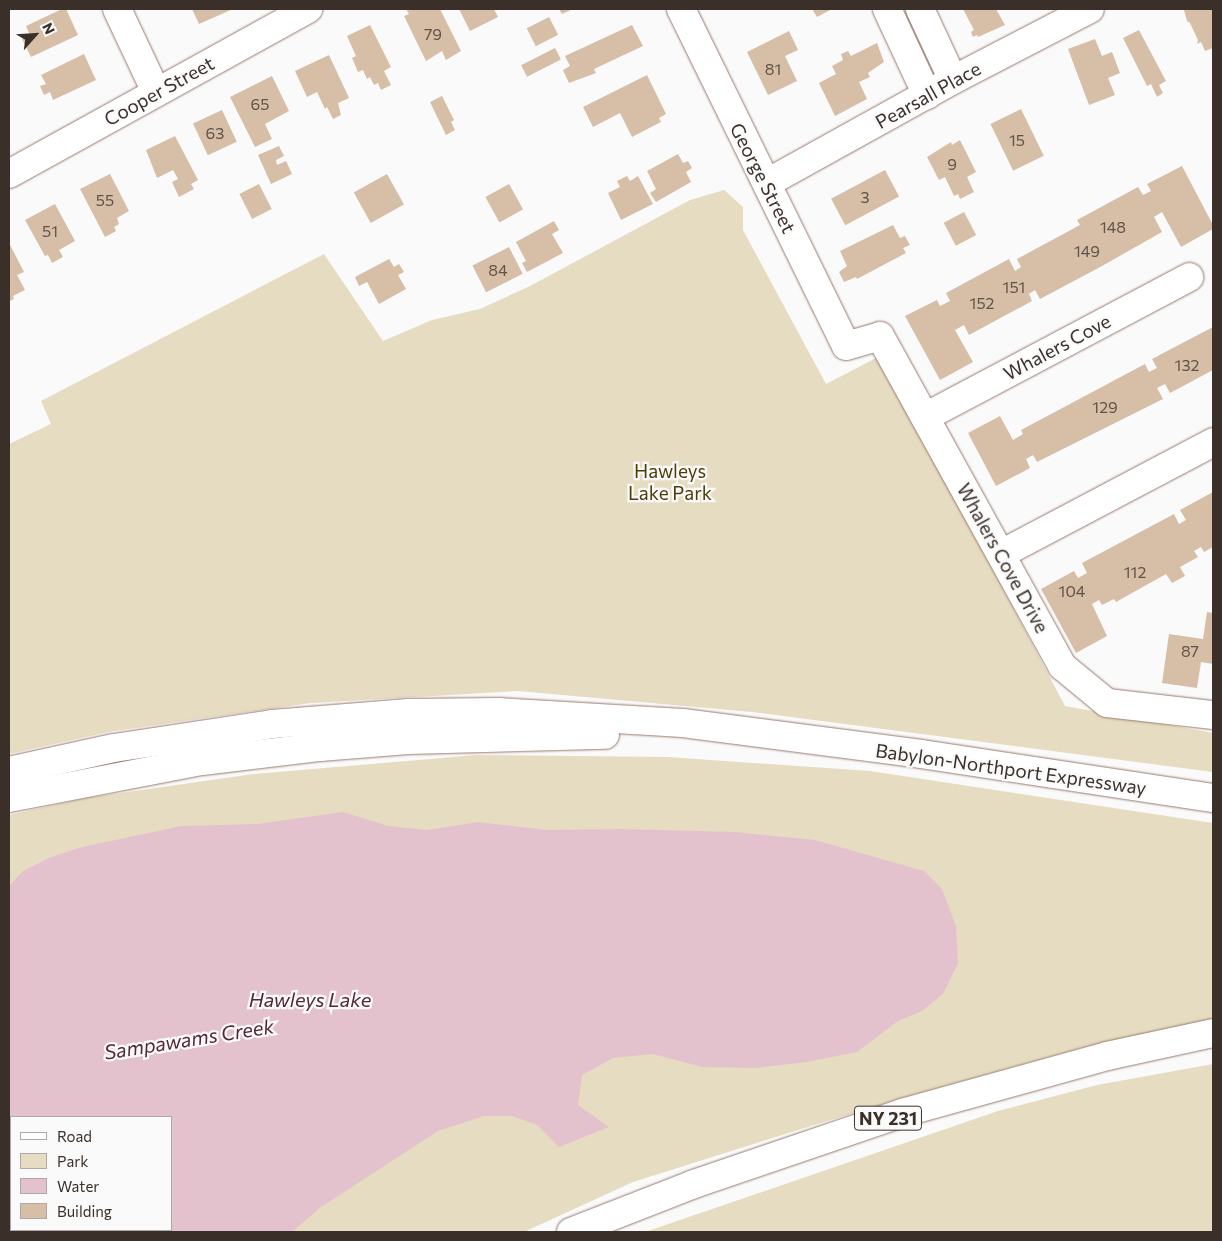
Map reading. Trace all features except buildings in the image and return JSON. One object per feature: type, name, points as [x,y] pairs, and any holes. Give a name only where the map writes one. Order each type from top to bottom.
[{"type":"main road","points":[[117,9],[156,92]]},
{"type":"main road","name":"Cooper Street","points":[[9,174],[308,9]]},
{"type":"main road","name":"George Street","points":[[681,9],[846,346]]},
{"type":"main road","points":[[887,9],[927,95]]},
{"type":"main road","points":[[920,9],[953,80]]},
{"type":"main road","name":"Pearsall Place","points":[[767,183],[953,80],[1090,9]]},
{"type":"main road","name":"Whalers Cove","points":[[925,417],[1189,277]]},
{"type":"main road","name":"Whalers Cove Drive","points":[[846,346],[880,336],[1062,666],[1107,703],[1213,715]]},
{"type":"main road","points":[[1001,554],[1213,442]]},
{"type":"main road","points":[[9,771],[114,748],[209,733],[320,719],[409,712],[499,712],[683,723],[809,741]]},
{"type":"main road","points":[[9,798],[202,761],[379,741],[593,734],[809,741]]},
{"type":"main road","name":"Babylon-Northport Expressway","points":[[809,741],[921,754],[1213,798]]},
{"type":"main road","name":"NY 231","points":[[571,1232],[694,1184],[902,1113],[1107,1056],[1213,1033]]},
{"type":"green space","name":"Hawleys Lake Park","points":[[724,190],[743,207],[743,230],[826,384],[880,356],[1065,706],[1213,733],[1213,772],[752,712],[518,691],[311,703],[108,732],[9,754],[9,444],[51,424],[41,401],[324,254],[383,341],[432,320],[480,309],[530,286],[690,200]]},
{"type":"green space","points":[[477,755],[668,757],[870,771],[1213,823],[1213,1021],[1081,1048],[909,1096],[633,1182],[524,1232],[9,1232],[9,815],[86,798],[253,774]]},
{"type":"green space","points":[[1213,1064],[1213,1232],[645,1232],[998,1111],[1097,1085]]},
{"type":"water","name":"Hawleys Lake","points":[[343,812],[388,826],[427,830],[478,822],[547,830],[620,829],[735,832],[815,840],[924,871],[942,889],[956,926],[958,963],[943,994],[922,1011],[898,1021],[857,1052],[807,1062],[756,1068],[702,1067],[653,1054],[613,1058],[582,1075],[578,1105],[609,1127],[559,1147],[537,1125],[512,1116],[484,1116],[438,1131],[321,1207],[292,1232],[85,1232],[84,1231],[172,1231],[172,1116],[10,1116],[9,1160],[9,886],[23,871],[49,858],[78,848],[181,826],[257,824]]},
{"type":"water label","name":"Sampawams Creek","points":[[189,1039]]}]
